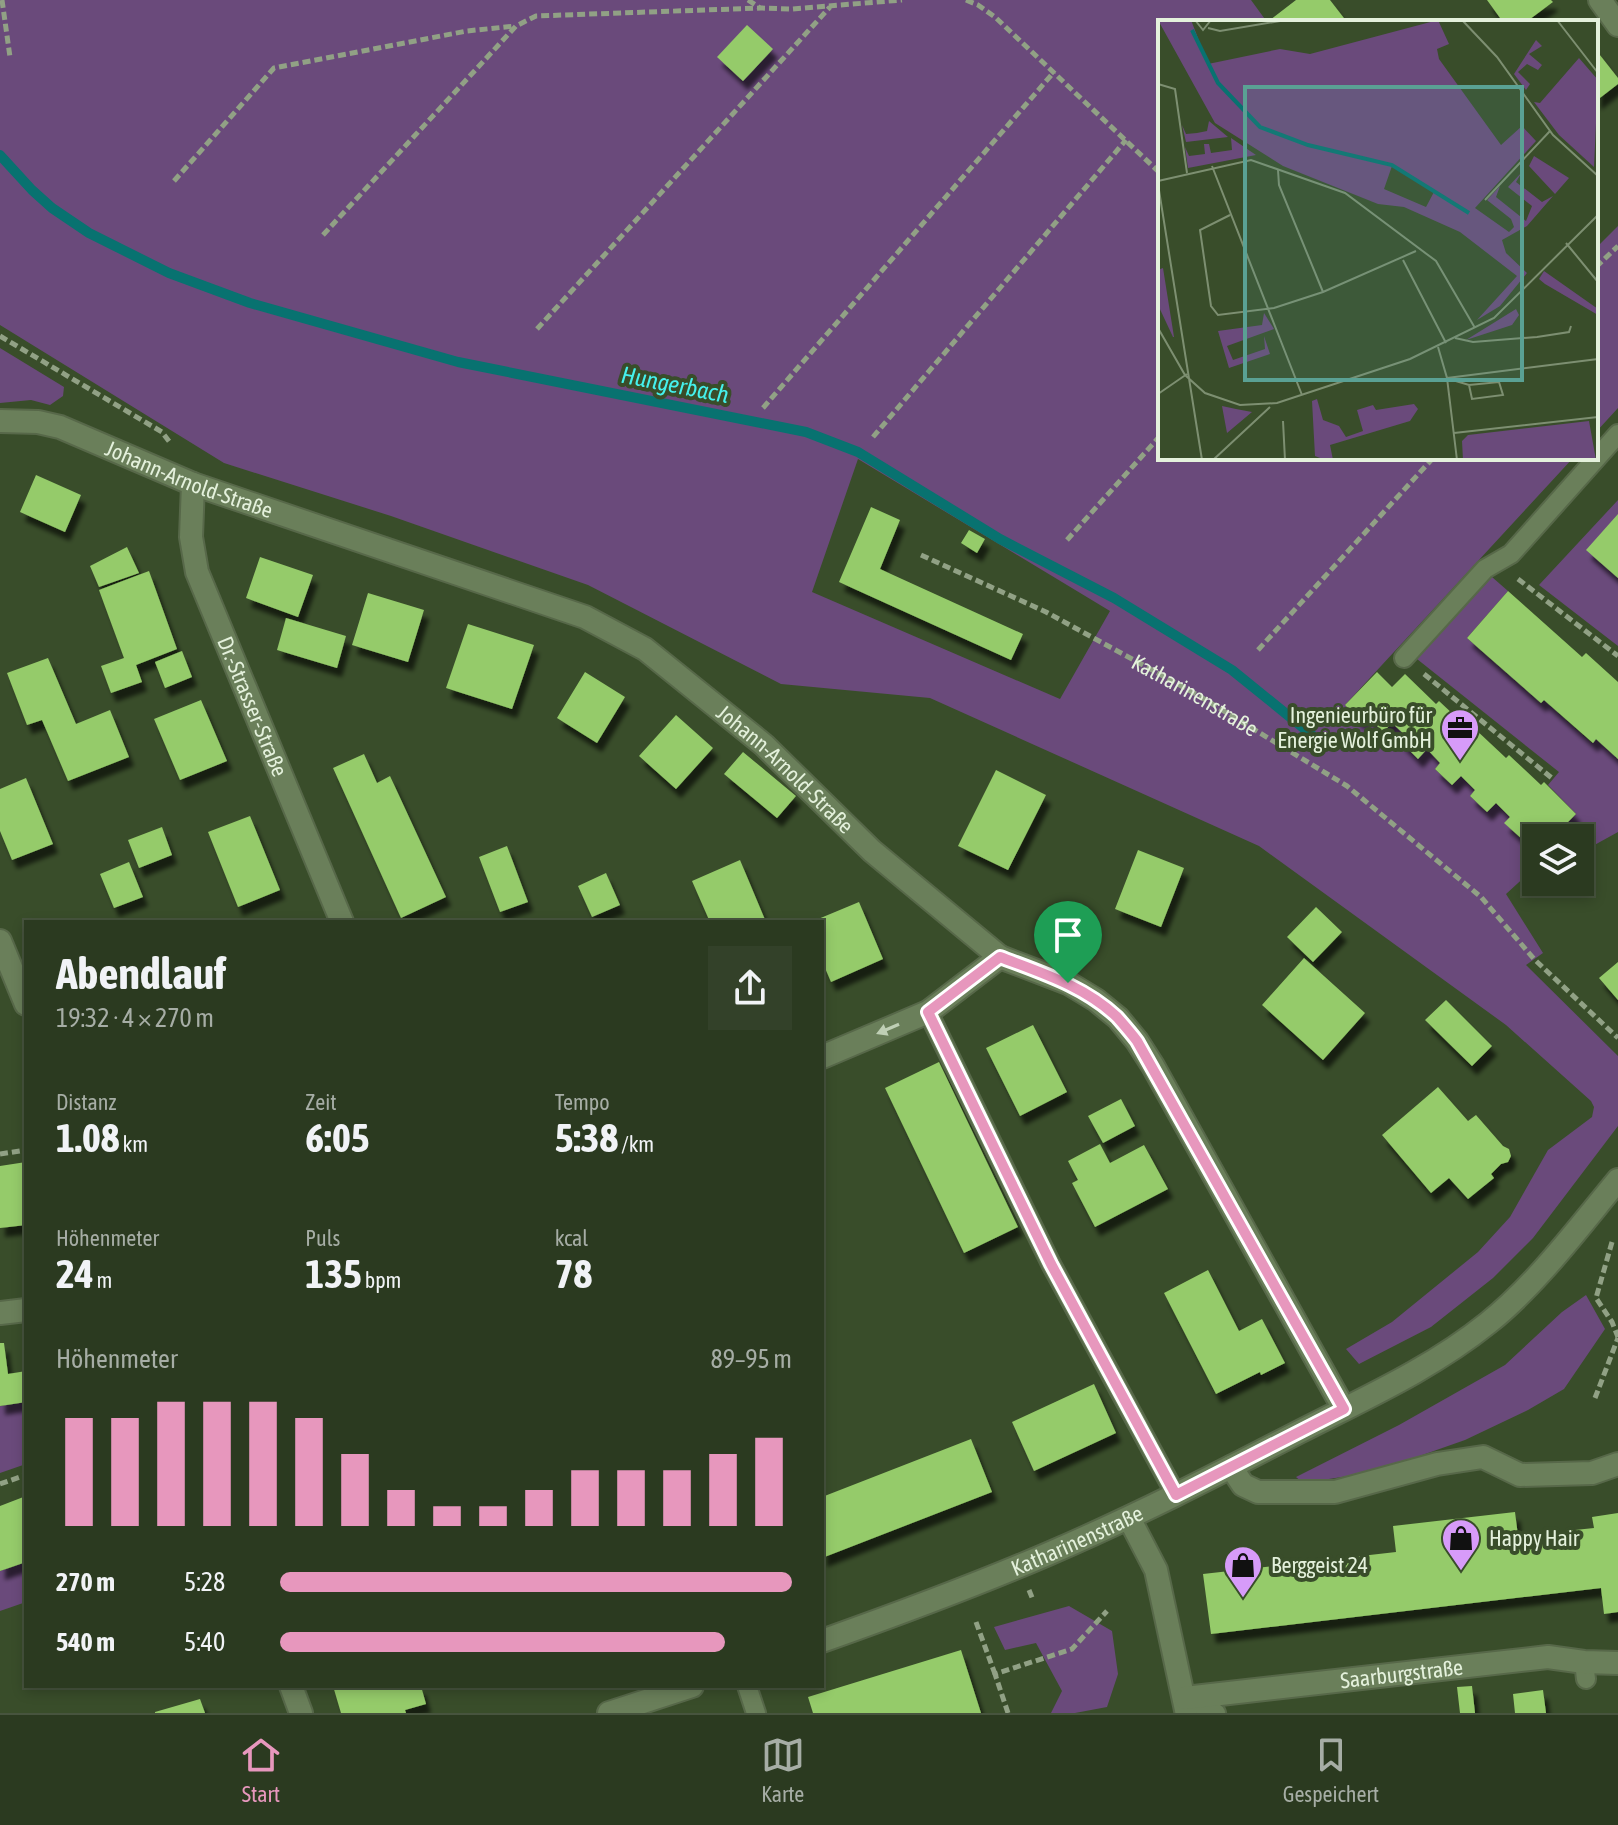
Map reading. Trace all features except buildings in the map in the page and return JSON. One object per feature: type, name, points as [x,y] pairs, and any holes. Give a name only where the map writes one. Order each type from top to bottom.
[{"type":"street","points":[[1600,0],[1618,25]]},
{"type":"street","name":"Johann-Arnold-Straße","points":[[0,421],[38,422],[60,427],[193,484],[585,617],[645,649],[764,745],[872,851],[1000,957],[1068,983],[1118,1018],[1137,1041],[1344,1409]]},
{"type":"street","name":"Dr.-Strasser-Straße","points":[[193,484],[191,537],[197,572],[341,920]]},
{"type":"street","points":[[0,941],[24,999]]},
{"type":"street","points":[[824,1056],[928,1012],[1000,957]]},
{"type":"street","name":"Katharinenstraße","points":[[824,1640],[964,1588],[1129,1518],[1344,1409],[1458,1347],[1492,1321],[1557,1254],[1618,1180]]},
{"type":"street","points":[[0,1313],[24,1310]]},
{"type":"street","points":[[1231,1467],[1243,1485],[1258,1492],[1335,1492],[1437,1464],[1483,1457],[1520,1475],[1592,1473],[1618,1464]]},
{"type":"street","points":[[1129,1518],[1156,1570],[1186,1706]]},
{"type":"street","name":"Saarburgstraße","points":[[1186,1706],[1548,1657],[1585,1671],[1618,1663]]},
{"type":"street","points":[[292,1688],[301,1713]]},
{"type":"street","points":[[609,1713],[686,1688]]},
{"type":"lane","points":[[1598,456],[1618,434]]},
{"type":"lane","points":[[1404,658],[1485,569],[1511,554],[1595,460]]},
{"type":"lane","points":[[928,1012],[1051,1264],[1176,1495]]},
{"type":"lane","points":[[748,1688],[756,1713]]},
{"type":"lane","points":[[1186,1706],[1216,1713]]},
{"type":"path","points":[[2,0],[10,57]]},
{"type":"path","points":[[748,0],[761,8]]},
{"type":"path","points":[[323,235],[516,26],[536,16],[792,9],[902,0]]},
{"type":"path","points":[[967,0],[995,17],[1158,171]]},
{"type":"path","points":[[537,329],[830,7]]},
{"type":"path","points":[[174,181],[274,68],[467,31],[516,26]]},
{"type":"path","points":[[763,408],[1054,72]]},
{"type":"path","points":[[873,437],[1126,140]]},
{"type":"path","points":[[1598,265],[1618,246]]},
{"type":"path","points":[[0,336],[162,432],[193,484]]},
{"type":"path","points":[[1067,540],[1158,438]]},
{"type":"path","points":[[1258,650],[1431,460]]},
{"type":"path","name":"Katharinenstraße","points":[[921,555],[1046,612],[1196,694],[1347,786],[1481,897],[1534,959],[1618,1038]]},
{"type":"path","points":[[1496,562],[1618,656]]},
{"type":"path","points":[[1404,658],[1553,779]]},
{"type":"path","points":[[0,1154],[24,1150]]},
{"type":"path","points":[[1595,1398],[1618,1338],[1612,1322],[1596,1298],[1612,1242]]},
{"type":"path","points":[[0,1484],[24,1476]]},
{"type":"path","points":[[995,1674],[1072,1649],[1107,1611]]},
{"type":"path","points":[[976,1622],[1008,1713]]},
{"type":"shaded area","points":[[0,0],[1251,0],[1266,20],[1158,20],[1158,460],[1571,460],[1345,705],[1360,720],[1366,715],[1383,731],[1392,723],[1406,736],[1401,742],[1417,758],[1427,749],[1440,763],[1435,769],[1452,785],[1461,776],[1475,790],[1470,796],[1487,812],[1496,803],[1510,817],[1505,823],[1522,838],[1522,879],[1506,894],[1543,953],[1526,965],[1618,1056],[1618,1126],[1533,1238],[1493,1278],[1431,1327],[1359,1364],[1346,1349],[1392,1322],[1478,1252],[1510,1217],[1548,1150],[1592,1117],[1594,1107],[1591,1101],[1506,1025],[1259,846],[930,698],[781,684],[588,585],[391,516],[224,463],[0,325]],"holes":[[[858,459],[1110,611],[1060,699],[812,592]]]},
{"type":"shaded area","points":[[1618,226],[1618,408],[1598,430],[1598,246]]},
{"type":"shaded area","points":[[0,348],[64,387],[63,396],[50,405],[31,400],[0,403]]},
{"type":"shaded area","points":[[1618,500],[1618,646],[1539,585]]},
{"type":"shaded area","points":[[1492,577],[1508,591],[1467,638],[1541,703],[1544,700],[1592,743],[1596,739],[1618,759],[1618,832],[1594,845],[1594,824],[1566,824],[1576,814],[1548,785],[1559,772],[1417,659]]},
{"type":"shaded area","points":[[1586,1295],[1605,1329],[1564,1389],[1465,1440],[1374,1472],[1303,1483],[1296,1477],[1399,1425],[1505,1365],[1562,1312]]},
{"type":"shaded area","points":[[24,1402],[24,1465],[0,1473],[0,1406]]},
{"type":"shaded area","points":[[24,1563],[24,1603],[0,1611],[0,1571]]},
{"type":"shaded area","points":[[1069,1606],[1112,1631],[1118,1674],[1107,1707],[1075,1713],[1051,1713],[1062,1691],[1036,1643],[1005,1650],[994,1627]]},
{"type":"waterway","name":"Hungerbach","points":[[0,155],[52,208],[89,233],[169,273],[250,303],[458,362],[806,432],[858,452],[1000,539],[1114,598],[1232,670],[1311,734]]},
{"type":"place","name":"Ingenieurbüro für Energie Wolf GmbH","points":[[1460,762]]},
{"type":"place","name":"Happy Hair","points":[[1461,1572]]},
{"type":"place","name":"Berggeist 24","points":[[1243,1599]]},
{"type":"route","points":[[1000,957],[1068,983],[1118,1018],[1137,1041],[1344,1409],[1176,1495],[1051,1264],[928,1012],[1000,957]]}]
